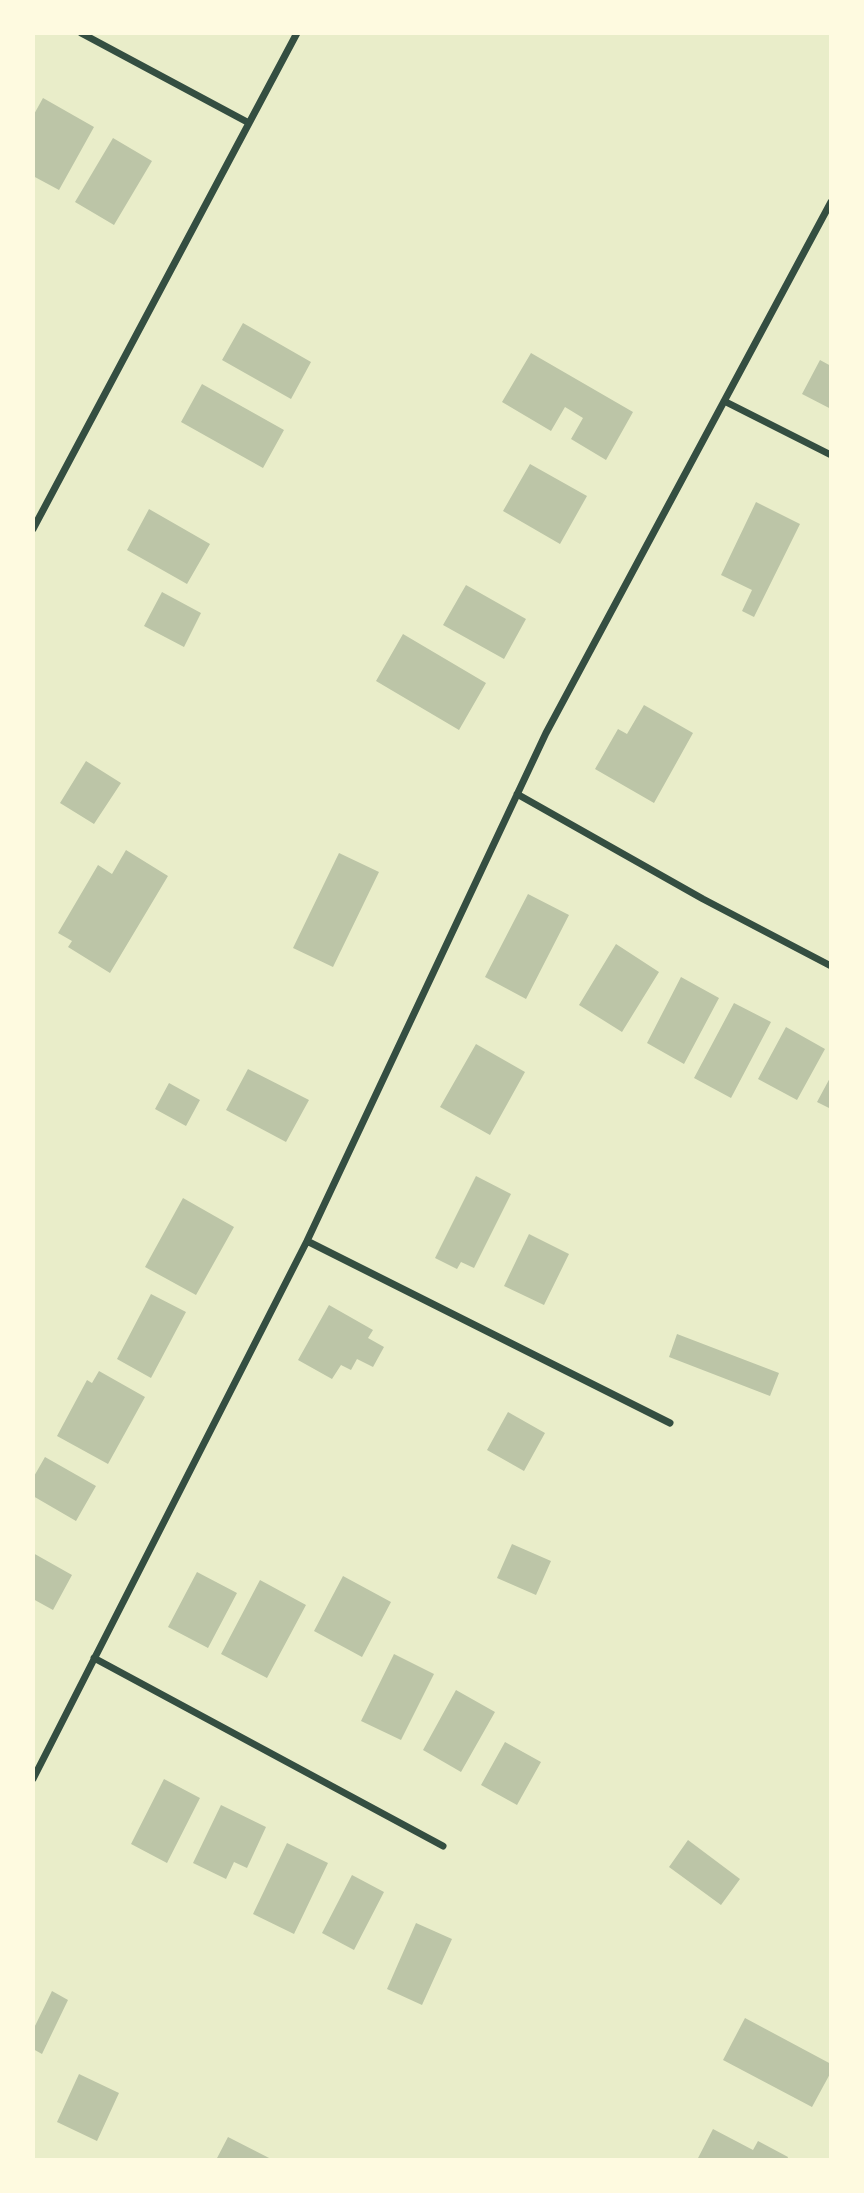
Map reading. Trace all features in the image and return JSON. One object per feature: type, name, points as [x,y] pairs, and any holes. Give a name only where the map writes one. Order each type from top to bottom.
[{"type":"street","points":[[81,33],[249,123]]},
{"type":"street","points":[[33,528],[297,33]]},
{"type":"street","points":[[33,1779],[307,1241],[546,733],[831,202]]},
{"type":"street","points":[[724,401],[831,455]]},
{"type":"street","points":[[517,794],[703,900],[831,966]]},
{"type":"street","points":[[307,1241],[670,1423]]},
{"type":"street","points":[[94,1658],[443,1846]]},
{"type":"building","points":[[43,98],[94,127],[59,190],[33,176],[33,116]]},
{"type":"building","points":[[113,138],[152,161],[114,225],[75,202]]},
{"type":"building","points":[[243,323],[311,362],[291,399],[222,360]]},
{"type":"building","points":[[531,353],[633,412],[606,460],[571,439],[583,418],[565,407],[551,431],[502,402]]},
{"type":"building","points":[[820,360],[831,366],[831,409],[802,394]]},
{"type":"building","points":[[202,384],[284,430],[263,468],[181,422]]},
{"type":"building","points":[[530,464],[587,496],[560,544],[503,511]]},
{"type":"building","points":[[756,502],[800,524],[754,617],[742,611],[752,590],[721,575]]},
{"type":"building","points":[[149,509],[210,544],[187,584],[127,550]]},
{"type":"building","points":[[466,585],[526,619],[504,659],[443,625]]},
{"type":"building","points":[[162,592],[201,613],[184,647],[144,626]]},
{"type":"building","points":[[403,634],[486,683],[459,730],[376,681]]},
{"type":"building","points":[[644,705],[693,733],[654,803],[595,769],[618,729],[627,734]]},
{"type":"building","points":[[86,761],[121,783],[94,824],[60,803]]},
{"type":"building","points":[[126,850],[168,876],[110,973],[68,947],[72,941],[58,933],[98,865],[112,874]]},
{"type":"building","points":[[339,853],[379,872],[333,967],[293,948]]},
{"type":"building","points":[[528,894],[569,915],[526,999],[485,977]]},
{"type":"building","points":[[616,944],[659,972],[622,1032],[579,1005]]},
{"type":"building","points":[[681,977],[719,998],[684,1064],[647,1043]]},
{"type":"building","points":[[734,1003],[771,1022],[731,1098],[694,1078]]},
{"type":"building","points":[[786,1027],[825,1049],[797,1100],[758,1079]]},
{"type":"building","points":[[476,1044],[525,1072],[490,1135],[440,1107]]},
{"type":"building","points":[[248,1069],[309,1100],[286,1142],[226,1110]]},
{"type":"building","points":[[831,1076],[831,1109],[817,1102]]},
{"type":"building","points":[[169,1083],[200,1100],[186,1126],[155,1109]]},
{"type":"building","points":[[476,1176],[511,1194],[474,1268],[461,1262],[457,1269],[435,1258]]},
{"type":"building","points":[[183,1198],[234,1227],[196,1295],[145,1267]]},
{"type":"building","points":[[529,1234],[569,1254],[544,1305],[504,1286]]},
{"type":"building","points":[[151,1294],[186,1312],[151,1378],[117,1359]]},
{"type":"building","points":[[329,1305],[373,1330],[368,1338],[384,1347],[373,1367],[357,1359],[351,1370],[341,1365],[332,1379],[298,1360]]},
{"type":"building","points":[[677,1334],[779,1373],[770,1396],[669,1357]]},
{"type":"building","points":[[99,1371],[145,1397],[108,1464],[57,1436],[87,1380],[92,1383]]},
{"type":"building","points":[[508,1412],[545,1433],[524,1471],[487,1450]]},
{"type":"building","points":[[45,1457],[96,1486],[76,1521],[33,1496],[33,1478]]},
{"type":"building","points":[[512,1544],[551,1561],[536,1595],[497,1578]]},
{"type":"building","points":[[33,1553],[72,1575],[53,1610],[33,1599]]},
{"type":"building","points":[[197,1572],[237,1593],[208,1648],[168,1627]]},
{"type":"building","points":[[343,1576],[391,1602],[362,1657],[314,1631]]},
{"type":"building","points":[[260,1580],[306,1605],[267,1678],[221,1654]]},
{"type":"building","points":[[394,1654],[434,1674],[401,1740],[361,1721]]},
{"type":"building","points":[[456,1690],[495,1712],[461,1772],[423,1750]]},
{"type":"building","points":[[505,1742],[541,1762],[517,1805],[481,1785]]},
{"type":"building","points":[[164,1779],[200,1798],[167,1863],[131,1844]]},
{"type":"building","points":[[221,1805],[266,1827],[247,1868],[234,1862],[226,1879],[193,1863]]},
{"type":"building","points":[[688,1840],[740,1879],[721,1905],[669,1867]]},
{"type":"building","points":[[287,1843],[328,1863],[294,1934],[253,1914]]},
{"type":"building","points":[[352,1875],[384,1892],[354,1950],[322,1933]]},
{"type":"building","points":[[416,1923],[452,1939],[422,2005],[387,1989]]},
{"type":"building","points":[[52,1991],[68,2000],[42,2054],[33,2049],[33,2030]]},
{"type":"building","points":[[745,2018],[831,2064],[831,2072],[812,2107],[723,2060]]},
{"type":"building","points":[[79,2074],[119,2093],[97,2141],[57,2122]]},
{"type":"building","points":[[713,2129],[753,2150],[758,2141],[788,2157],[787,2160],[697,2160]]},
{"type":"building","points":[[228,2137],[273,2160],[216,2160]]}]
